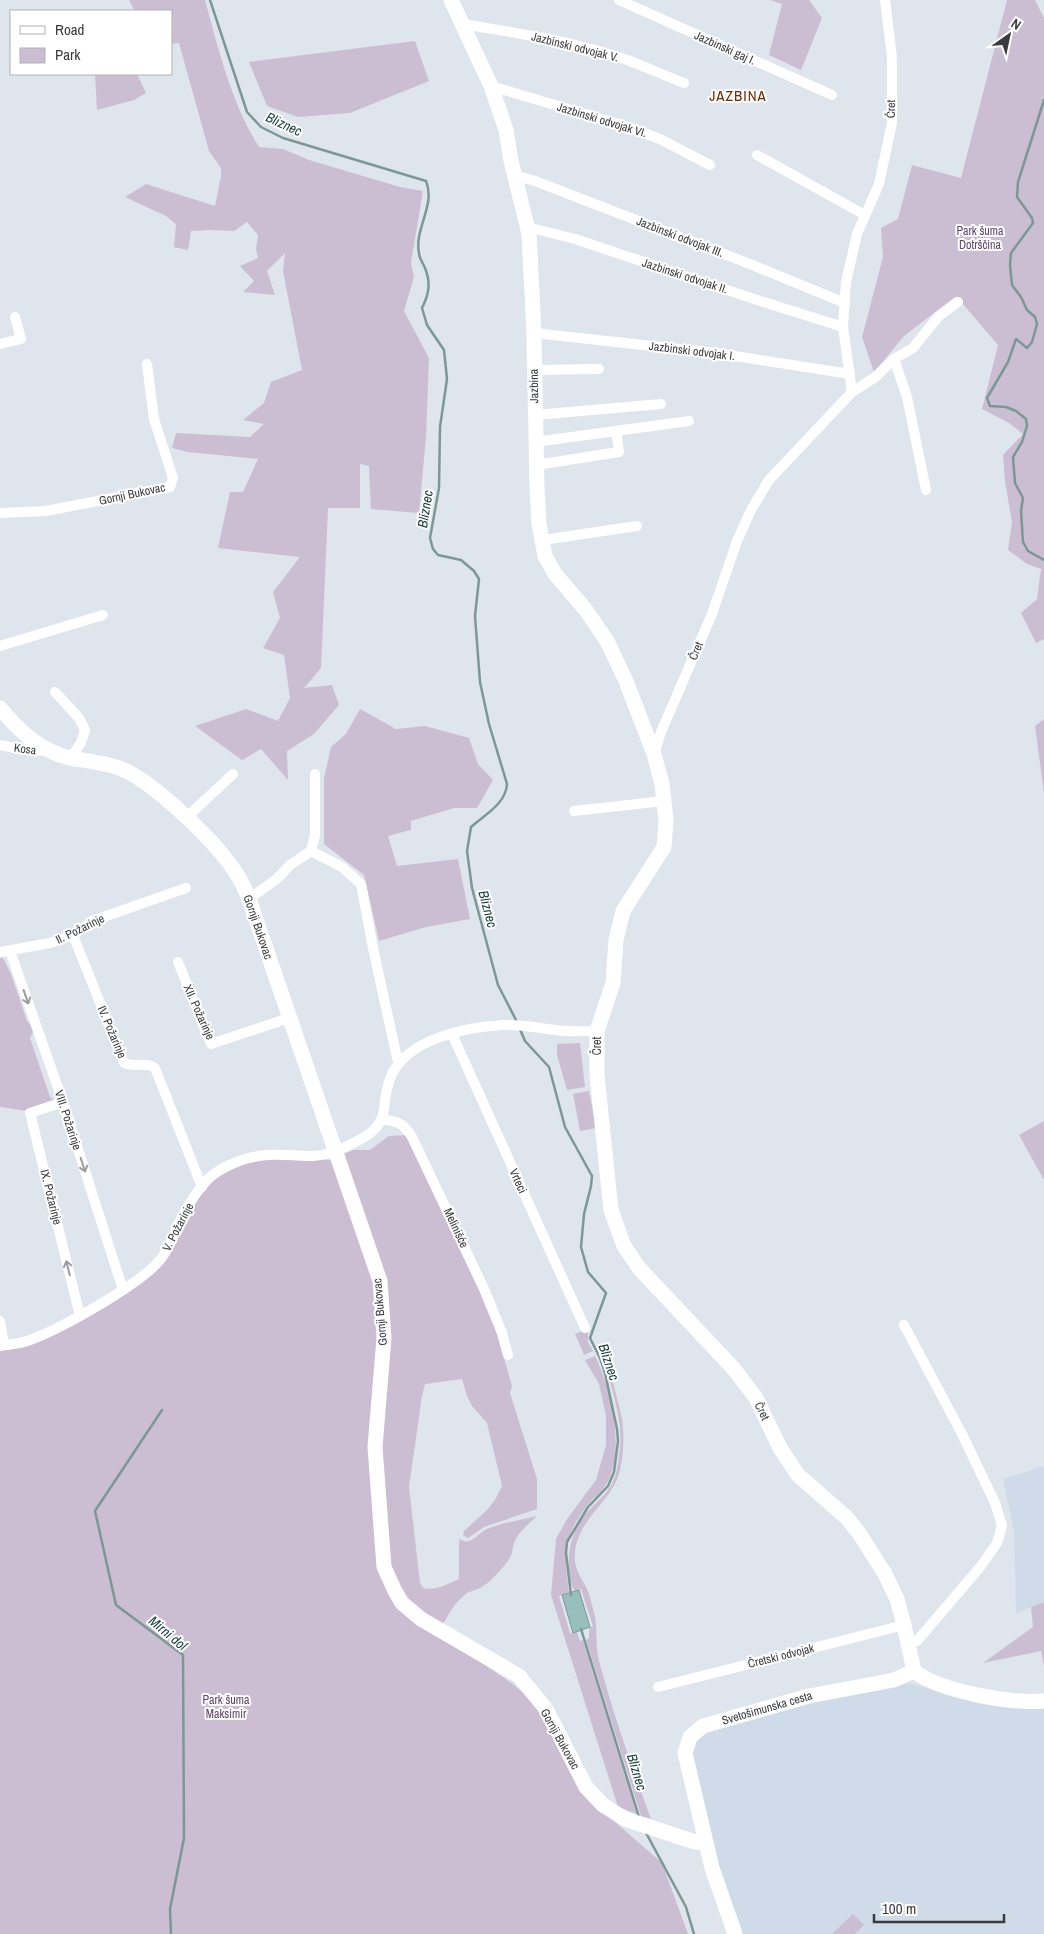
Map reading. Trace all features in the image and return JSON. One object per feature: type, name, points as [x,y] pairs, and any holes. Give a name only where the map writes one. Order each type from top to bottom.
[{"type":"street","name":"Jazbina","points":[[451,0],[491,86],[506,130],[514,175],[529,234],[534,333],[536,465],[539,524],[545,556],[554,574],[585,609],[607,641],[626,681],[654,754]]},
{"type":"street","name":"Jazbinski gaj I.","points":[[619,0],[832,96]]},
{"type":"street","name":"Čret","points":[[852,392],[843,327],[846,282],[855,244],[879,184],[892,123],[892,57],[885,0]]},
{"type":"street","name":"Jazbinski odvojak V.","points":[[462,24],[594,50],[630,61],[684,83]]},
{"type":"street","name":"Jazbinski odvojak VI.","points":[[491,86],[628,127],[660,139],[710,165]]},
{"type":"street","points":[[757,155],[865,215]]},
{"type":"street","name":"Jazbinski odvojak III.","points":[[514,175],[535,181],[668,232],[845,303]]},
{"type":"street","name":"Jazbinski odvojak II.","points":[[526,227],[575,239],[843,327]]},
{"type":"street","name":"Čret","points":[[914,1671],[897,1599],[885,1574],[859,1534],[847,1518],[798,1475],[780,1448],[756,1398],[734,1369],[639,1268],[624,1246],[611,1210],[597,1075],[597,1031],[613,983],[616,940],[623,911],[664,847],[666,820],[664,801],[662,784],[654,754],[661,732],[712,614],[737,542],[751,510],[769,480],[852,392],[874,378],[894,359],[912,348],[939,316],[958,302]]},
{"type":"street","points":[[0,344],[21,339],[15,317]]},
{"type":"street","name":"Jazbinski odvojak I.","points":[[534,333],[716,353],[850,374]]},
{"type":"street","points":[[894,359],[907,397],[926,490]]},
{"type":"street","name":"Gornji Bukovac","points":[[0,513],[46,511],[170,487],[173,478],[154,419],[147,364]]},
{"type":"street","points":[[534,370],[599,369]]},
{"type":"street","points":[[535,415],[661,404]]},
{"type":"street","points":[[535,442],[690,421]]},
{"type":"street","points":[[536,465],[619,452],[617,438]]},
{"type":"street","points":[[543,540],[637,526]]},
{"type":"street","points":[[0,646],[104,615]]},
{"type":"street","points":[[55,692],[79,718],[86,730],[81,744],[70,758]]},
{"type":"street","name":"Gornji Bukovac","points":[[0,708],[23,734],[36,744],[70,758],[99,763],[126,771],[155,791],[187,817],[233,869],[239,877],[249,899],[380,1281],[384,1338],[375,1447],[384,1560],[389,1578],[402,1603],[421,1619],[519,1676],[546,1709],[586,1787],[603,1805],[625,1819],[706,1844]]},
{"type":"street","name":"Kosa","points":[[0,745],[24,750],[50,751]]},
{"type":"street","points":[[187,817],[233,774]]},
{"type":"street","points":[[249,899],[278,878],[290,865],[311,851],[316,835],[315,774]]},
{"type":"street","points":[[574,811],[664,801]]},
{"type":"street","points":[[311,851],[342,867],[361,884],[397,1058],[400,1062]]},
{"type":"street","name":"II. Požarinje","points":[[5,952],[42,946],[73,935],[92,921],[186,888]]},
{"type":"street","name":"IV. Požarinje","points":[[73,935],[122,1059],[127,1064],[150,1064],[155,1068],[202,1187]]},
{"type":"street","name":"VIII. Požarinje","points":[[5,952],[63,1102],[123,1290]]},
{"type":"street","name":"XII. Požarinje","points":[[178,962],[211,1044],[289,1018]]},
{"type":"street","points":[[336,1151],[370,1135],[382,1120],[387,1087],[392,1074],[406,1055],[424,1044],[477,1028],[504,1025],[557,1030],[597,1031]]},
{"type":"street","name":"Vrteci","points":[[452,1034],[585,1328]]},
{"type":"street","name":"IX. Požarinje","points":[[63,1102],[30,1113],[80,1316]]},
{"type":"street","name":"Melinišće","points":[[382,1120],[393,1120],[400,1123],[406,1127],[412,1137],[484,1289],[502,1332],[508,1355]]},
{"type":"street","name":"V. Požarinje","points":[[2,1346],[30,1340],[80,1316],[123,1290],[151,1269],[163,1256],[182,1217],[202,1187],[215,1174],[246,1159],[269,1155],[325,1156],[336,1151]]},
{"type":"street","points":[[0,1321],[2,1346]]},
{"type":"street","points":[[904,1325],[966,1442],[996,1504],[1002,1526],[997,1543],[981,1566],[917,1641],[908,1644]]},
{"type":"street","name":"Čretski odvojak","points":[[658,1687],[904,1625]]},
{"type":"street","points":[[914,1671],[928,1680],[959,1691],[987,1697],[1044,1702]]},
{"type":"street","name":"Svetošimunska cesta","points":[[735,1934],[712,1868],[685,1753],[690,1737],[703,1726],[809,1696],[894,1680],[914,1671]]},
{"type":"shaded area","points":[[1044,1466],[1044,1602],[1016,1613],[1014,1531],[1003,1479]]},
{"type":"shaded area","points":[[579,1590],[590,1627],[573,1633],[562,1595]]},
{"type":"shaded area","points":[[909,1683],[980,1704],[1011,1708],[1044,1709],[1044,1934],[736,1934],[706,1832],[690,1741],[703,1730],[785,1706]]},
{"type":"green space","points":[[129,0],[205,0],[233,94],[259,147],[283,149],[309,160],[400,187],[423,191],[411,263],[414,277],[404,311],[429,358],[426,437],[419,513],[371,509],[369,466],[360,464],[360,508],[328,508],[321,668],[304,688],[332,685],[339,705],[314,734],[287,751],[288,780],[261,749],[242,760],[195,726],[246,709],[278,721],[290,698],[284,655],[263,648],[280,618],[273,592],[300,557],[218,548],[230,492],[243,492],[258,459],[188,452],[172,448],[176,433],[250,437],[264,424],[243,420],[264,403],[271,382],[302,370],[283,271],[285,253],[267,271],[275,295],[243,292],[254,281],[240,266],[258,258],[256,249],[258,235],[247,222],[234,231],[191,231],[188,250],[174,247],[176,224],[166,216],[125,197],[146,184],[215,206],[221,176],[221,168],[209,151],[179,43],[172,44],[172,10],[134,10]]},
{"type":"green space","points":[[770,0],[809,0],[822,18],[801,70],[769,55],[782,4]]},
{"type":"green space","name":"Park šuma Dotrščina","points":[[1007,0],[1035,0],[1044,18],[1044,639],[1036,643],[1021,613],[1037,599],[1041,569],[1027,564],[1008,550],[1012,522],[1003,455],[1023,434],[1009,423],[982,409],[998,345],[956,296],[904,336],[874,372],[862,337],[883,257],[881,228],[898,219],[912,165],[961,178]]},
{"type":"green space","points":[[415,41],[429,81],[350,113],[298,117],[267,106],[249,62]]},
{"type":"green space","points":[[95,75],[137,75],[146,93],[134,100],[97,110]]},
{"type":"green space","points":[[360,709],[396,729],[425,726],[469,738],[478,764],[493,780],[477,808],[454,808],[411,821],[411,830],[388,836],[397,866],[458,859],[470,919],[426,927],[379,941],[364,875],[324,844],[324,778],[331,747],[346,734]]},
{"type":"green space","points":[[1044,719],[1044,793],[1035,726]]},
{"type":"green space","points":[[0,958],[3,958],[11,974],[27,1021],[33,1032],[30,1038],[50,1097],[55,1101],[28,1111],[0,1107]]},
{"type":"green space","points":[[580,1043],[585,1087],[567,1090],[557,1055],[557,1044]]},
{"type":"green space","points":[[589,1091],[596,1128],[580,1131],[573,1094]]},
{"type":"green space","points":[[1044,1121],[1044,1180],[1019,1135]]},
{"type":"green space","name":"Park šuma Maksimir","points":[[406,1135],[491,1313],[512,1386],[510,1393],[537,1479],[537,1509],[484,1527],[468,1538],[463,1535],[464,1531],[495,1500],[502,1486],[487,1423],[472,1406],[462,1379],[425,1384],[409,1487],[420,1583],[423,1588],[432,1589],[459,1579],[460,1539],[464,1541],[471,1540],[487,1529],[537,1516],[518,1535],[511,1556],[502,1569],[484,1586],[462,1597],[450,1612],[439,1633],[514,1685],[543,1709],[583,1794],[662,1863],[688,1934],[0,1934],[0,1349],[22,1346],[139,1282],[204,1191],[213,1181],[229,1170],[255,1160],[274,1158],[330,1160],[353,1150],[370,1150],[389,1136]]},
{"type":"green space","points":[[582,1331],[588,1332],[588,1342],[593,1351],[584,1355],[575,1334]]},
{"type":"green space","points":[[609,1348],[611,1372],[623,1425],[623,1448],[620,1470],[611,1491],[582,1529],[575,1552],[575,1559],[594,1612],[598,1655],[604,1681],[651,1819],[641,1816],[586,1640],[589,1638],[589,1628],[593,1626],[581,1589],[575,1591],[570,1581],[569,1552],[573,1536],[586,1514],[610,1487],[617,1467],[620,1443],[619,1419],[605,1361],[600,1352]]},
{"type":"green space","points":[[595,1356],[606,1384],[614,1418],[616,1435],[613,1467],[608,1481],[586,1507],[569,1538],[566,1567],[569,1592],[559,1596],[570,1633],[577,1632],[580,1641],[583,1640],[637,1814],[618,1807],[551,1595],[556,1539],[567,1519],[596,1480],[606,1445],[606,1416],[599,1384],[585,1360]]},
{"type":"green space","points":[[1044,1602],[1044,1666],[1041,1651],[983,1663],[1033,1627],[1031,1607]]},
{"type":"green space","points":[[853,1914],[864,1925],[855,1934],[832,1934]]},
{"type":"waterway","name":"Bliznec","points":[[210,0],[247,112],[261,127],[283,138],[426,181],[428,190],[427,208],[418,244],[420,257],[427,273],[429,284],[428,293],[422,308],[427,325],[444,350],[447,379],[440,427],[439,488],[430,538],[433,549],[438,555],[461,560],[474,571],[479,579],[475,616],[480,682],[489,724],[507,784],[506,791],[499,803],[471,827],[467,851],[472,888],[498,985],[517,1022]]},
{"type":"waterway","points":[[1044,100],[1018,182],[1017,197],[1032,218],[1033,223],[1011,253],[1010,265],[1012,285],[1021,297],[1027,310],[1035,317],[1037,324],[1032,342],[1027,348],[1016,339],[1008,362],[987,398],[990,406],[1006,407],[1016,411],[1026,419],[1027,426],[1022,442],[1013,457],[1015,483],[1023,498],[1021,511],[1023,542],[1028,551],[1044,560]]},
{"type":"waterway","name":"Bliznec","points":[[519,1027],[525,1041],[549,1067],[565,1127],[592,1176],[584,1214],[581,1247],[588,1272],[606,1293],[590,1338],[605,1373],[618,1441],[614,1472],[608,1486],[588,1507],[567,1542],[566,1553],[571,1595]]},
{"type":"waterway","name":"Mirni dol","points":[[162,1410],[95,1511],[116,1605],[183,1655],[184,1838],[170,1909],[171,1934]]},
{"type":"waterway","name":"Bliznec","points":[[581,1629],[639,1817]]},
{"type":"waterway","name":"Bliznec","points":[[645,1831],[686,1907],[694,1934]]},
{"type":"district","name":"JAZBINA","points":[[738,95]]}]
